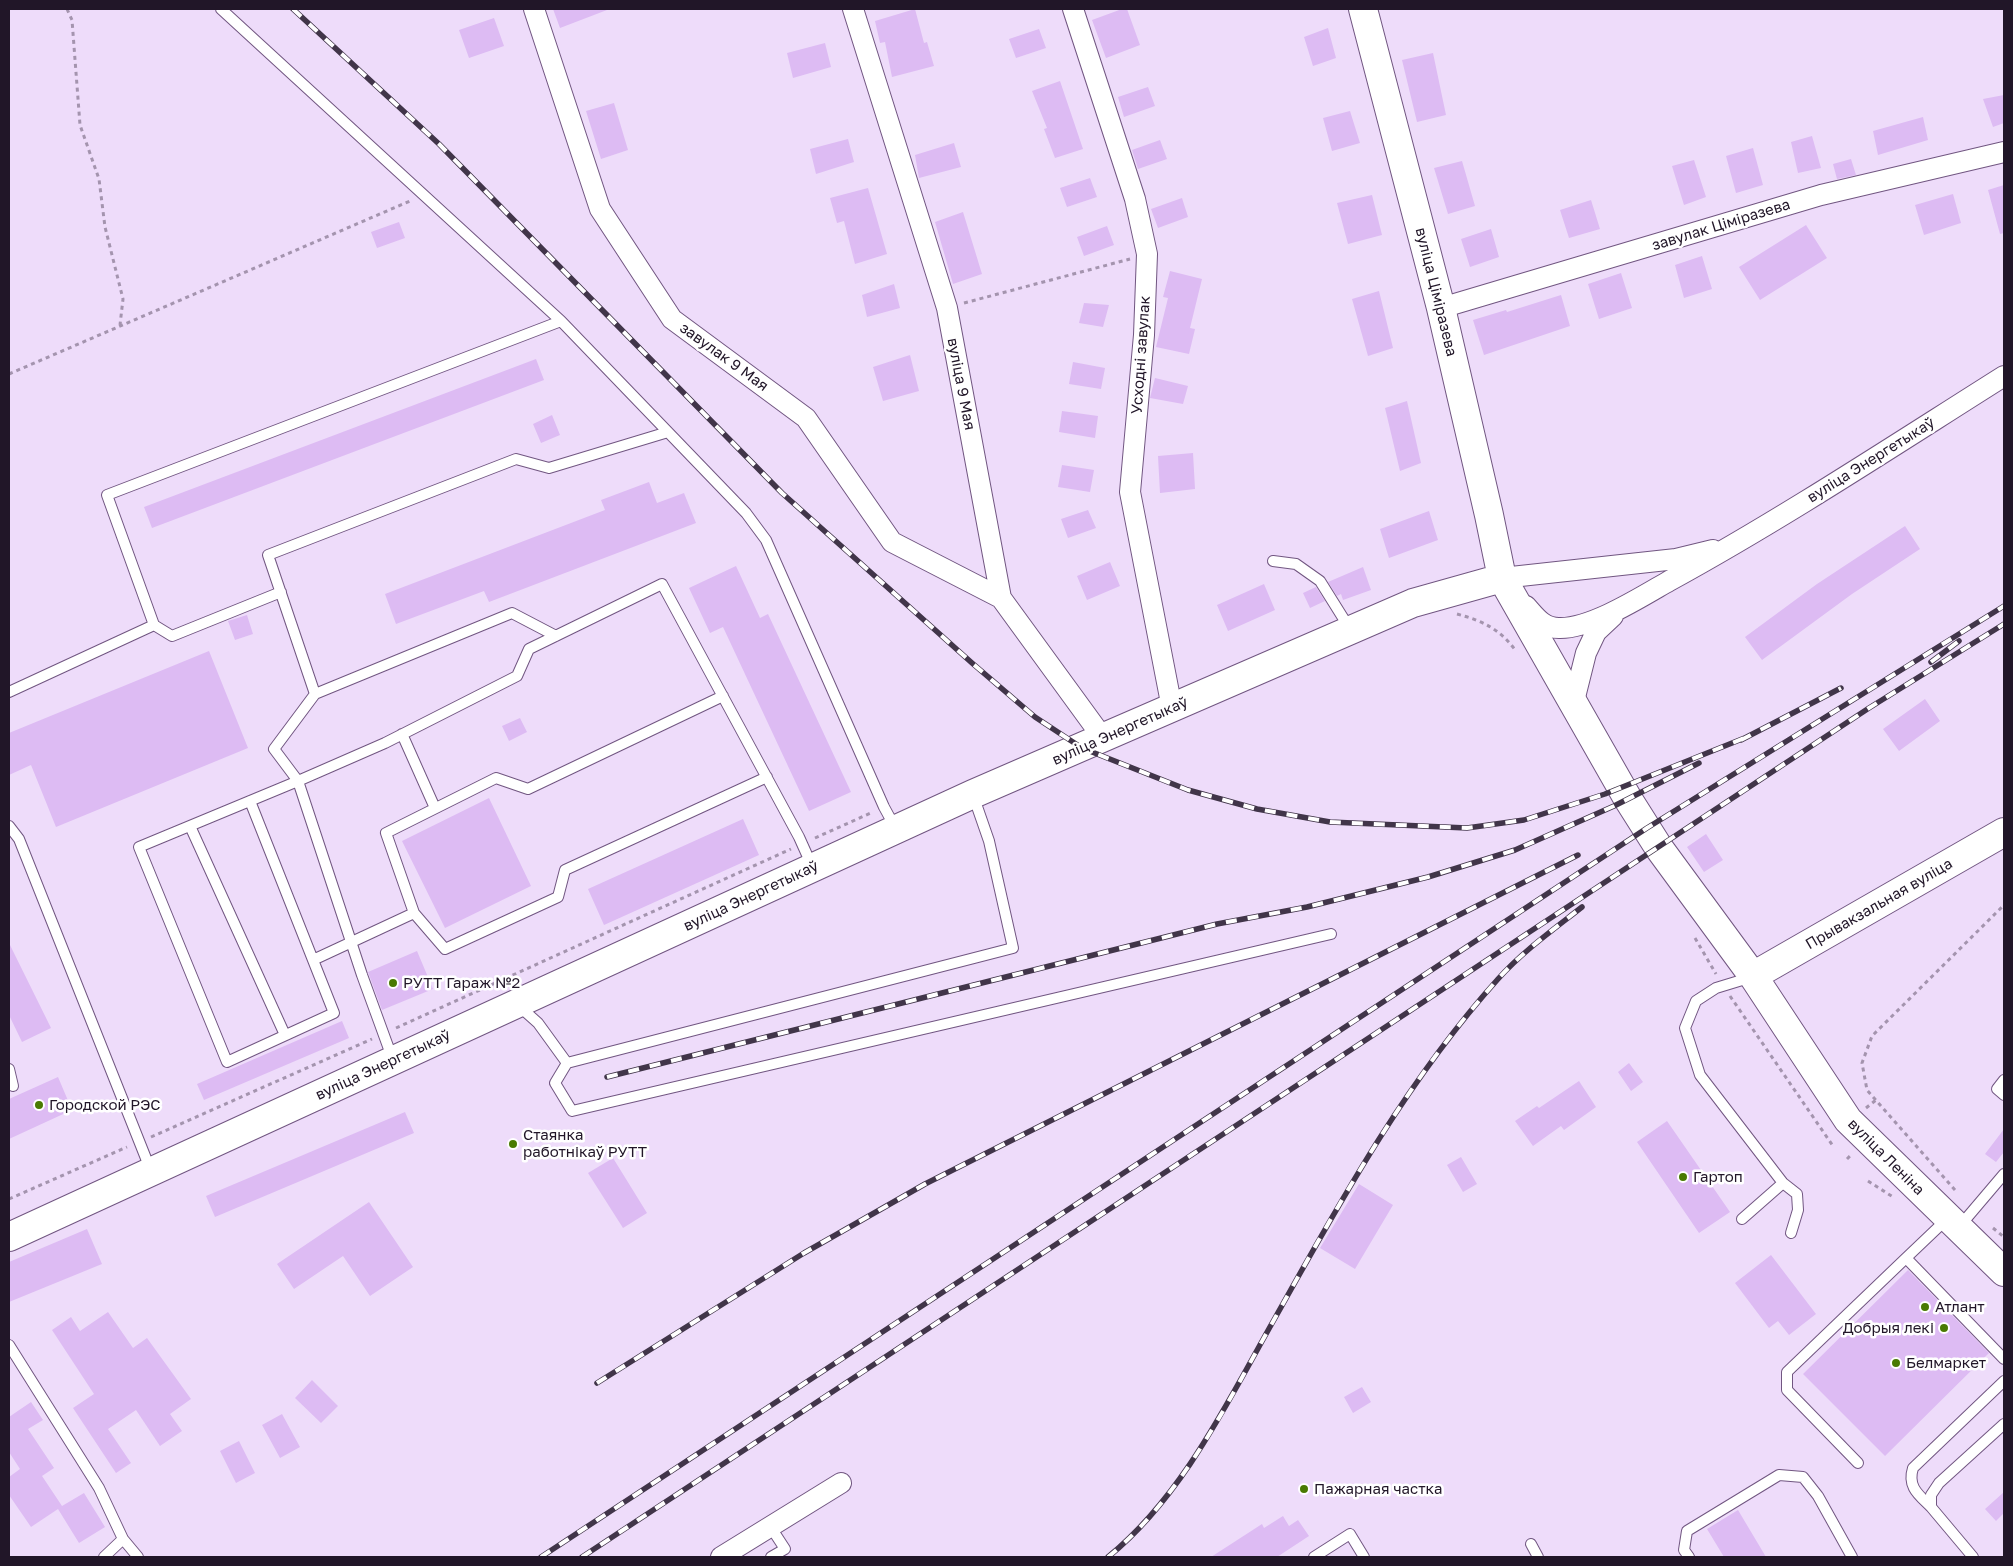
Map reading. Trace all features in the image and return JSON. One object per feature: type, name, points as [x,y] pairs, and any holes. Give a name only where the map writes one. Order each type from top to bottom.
[{"type":"main road","name":"вуліца Ціміразева","points":[[1362,9],[1441,308],[1490,515],[1502,578],[1573,705]]},
{"type":"main road","name":"вуліца Энергетыкаў","points":[[9,1237],[517,1003],[807,856],[890,818],[973,794],[1413,603],[1502,578]]},
{"type":"main road","name":"вуліца Леніна","points":[[1573,705],[1659,848],[1753,976],[1848,1120],[1960,1219],[2004,1272]]},
{"type":"main road","name":"Прывакзальная вуліца","points":[[1753,976],[2004,832]]},
{"type":"street","name":"завулак 9 Мая","points":[[534,9],[600,209],[672,319],[806,418],[892,542],[1001,598]]},
{"type":"street","name":"вуліца 9 Мая","points":[[853,9],[947,308],[1001,598],[1103,738]]},
{"type":"street","name":"Усходні завулак","points":[[1073,9],[1135,199],[1147,254],[1144,335],[1130,492],[1172,708]]},
{"type":"street","name":"завулак Ціміразева","points":[[1441,308],[1821,195],[2004,152]]},
{"type":"street","name":"вуліца Энергетыкаў","points":[[1622,608],[1737,544],[2004,376]]},
{"type":"street","points":[[1502,578],[1676,559],[1737,544]]},
{"type":"street","points":[[1502,578],[1542,624],[1559,628],[1588,622],[1622,608]]},
{"type":"street","points":[[1573,705],[1586,653],[1596,632],[1622,608]]},
{"type":"street","points":[[721,1557],[840,1483]]},
{"type":"lane","points":[[221,9],[561,321],[746,513],[766,540],[890,818]]},
{"type":"lane","points":[[281,592],[172,636],[154,625],[107,494],[561,321]]},
{"type":"lane","points":[[315,694],[268,555],[516,459],[549,468],[668,432]]},
{"type":"lane","points":[[1273,561],[1296,564],[1320,580],[1350,630]]},
{"type":"lane","points":[[250,801],[334,1013],[227,1062],[139,847],[298,781],[402,734],[517,676],[529,649],[662,584],[767,777],[807,856]]},
{"type":"lane","points":[[393,1060],[351,943],[298,781],[274,749],[315,694],[512,613],[556,636]]},
{"type":"lane","points":[[9,692],[154,625]]},
{"type":"lane","points":[[723,696],[528,789],[496,778],[386,833],[414,913],[445,949],[558,897],[565,870],[767,777]]},
{"type":"lane","points":[[402,734],[435,808]]},
{"type":"lane","points":[[973,794],[989,841],[1013,948],[567,1063],[555,1083],[572,1111],[1331,934]]},
{"type":"lane","points":[[9,826],[19,839],[138,1142],[152,1172]]},
{"type":"lane","points":[[190,826],[285,1035]]},
{"type":"lane","points":[[313,960],[414,913]]},
{"type":"lane","points":[[1753,976],[1723,986],[1696,1001],[1684,1028],[1700,1075],[1783,1183],[1797,1194],[1798,1210],[1792,1233]]},
{"type":"lane","points":[[517,1003],[538,1023],[567,1063]]},
{"type":"lane","points":[[9,1069],[13,1086]]},
{"type":"lane","points":[[2004,1080],[1997,1089],[2004,1095]]},
{"type":"lane","points":[[1858,1463],[1787,1390],[1787,1372],[1906,1258],[1960,1219],[2004,1174]]},
{"type":"lane","points":[[1742,1219],[1783,1183]]},
{"type":"lane","points":[[1906,1258],[2004,1359]]},
{"type":"lane","points":[[9,1345],[99,1488],[124,1540],[138,1557]]},
{"type":"lane","points":[[1973,1557],[1915,1491],[1910,1479],[1913,1468],[2004,1381]]},
{"type":"lane","points":[[1931,1507],[1931,1496],[1939,1483],[2004,1424]]},
{"type":"lane","points":[[1689,1557],[1684,1550],[1687,1531],[1779,1475],[1803,1477],[1818,1496],[1852,1557]]},
{"type":"lane","points":[[770,1526],[785,1549],[771,1557]]},
{"type":"lane","points":[[1314,1557],[1350,1534],[1364,1557]]},
{"type":"lane","points":[[104,1557],[124,1540]]},
{"type":"lane","points":[[1531,1544],[1538,1557]]},
{"type":"path","points":[[67,9],[72,20],[80,125],[99,179],[105,227],[122,298],[120,325]]},
{"type":"path","points":[[9,374],[424,195]]},
{"type":"path","points":[[947,308],[1147,254]]},
{"type":"path","points":[[1449,612],[1484,622],[1507,639],[1518,654]]},
{"type":"path","points":[[9,1199],[384,1034],[807,856],[890,818]]},
{"type":"path","points":[[2004,905],[1872,1036],[1862,1063],[1868,1090],[1960,1219],[2004,1237]]},
{"type":"path","points":[[1695,937],[1723,986],[1833,1146]]},
{"type":"building","points":[[553,9],[606,9],[607,10],[560,28]]},
{"type":"building","points":[[915,9],[924,43],[927,42],[934,66],[892,77],[885,42],[880,43],[875,21]]},
{"type":"building","points":[[1127,9],[1140,45],[1106,58],[1092,20]]},
{"type":"building","points":[[494,18],[504,46],[469,58],[459,30]]},
{"type":"building","points":[[1328,28],[1336,58],[1313,66],[1304,37]]},
{"type":"building","points":[[1039,29],[1046,48],[1016,58],[1009,39]]},
{"type":"building","points":[[825,43],[831,67],[793,78],[787,53]]},
{"type":"building","points":[[1433,53],[1446,115],[1417,122],[1402,60]]},
{"type":"building","points":[[1060,81],[1083,149],[1055,158],[1044,129],[1047,128],[1032,91]]},
{"type":"building","points":[[1148,87],[1155,106],[1124,117],[1118,97]]},
{"type":"building","points":[[2004,95],[2004,123],[1993,127],[1983,99]]},
{"type":"building","points":[[614,103],[628,150],[601,159],[586,111]]},
{"type":"building","points":[[1350,111],[1360,143],[1332,151],[1323,118]]},
{"type":"building","points":[[1923,117],[1928,140],[1878,155],[1873,131]]},
{"type":"building","points":[[1812,136],[1821,168],[1798,173],[1791,142]]},
{"type":"building","points":[[848,139],[854,162],[816,174],[810,149]]},
{"type":"building","points":[[1160,140],[1167,159],[1138,169],[1132,150]]},
{"type":"building","points":[[954,143],[961,167],[919,178],[915,155]]},
{"type":"building","points":[[1753,148],[1763,185],[1736,193],[1726,156]]},
{"type":"building","points":[[1851,159],[1856,175],[1837,179],[1833,164]]},
{"type":"building","points":[[1694,160],[1706,197],[1684,205],[1672,166]]},
{"type":"building","points":[[1462,161],[1475,206],[1448,214],[1434,168]]},
{"type":"building","points":[[1090,178],[1097,197],[1067,207],[1060,188]]},
{"type":"building","points":[[2004,185],[2004,233],[2000,234],[1988,190]]},
{"type":"building","points":[[868,188],[887,254],[855,264],[844,221],[837,223],[830,198]]},
{"type":"building","points":[[1953,194],[1961,223],[1924,235],[1915,205]]},
{"type":"building","points":[[1372,195],[1382,235],[1348,244],[1337,203]]},
{"type":"building","points":[[1182,198],[1188,217],[1158,228],[1151,209]]},
{"type":"building","points":[[1591,200],[1600,229],[1569,238],[1560,210]]},
{"type":"building","points":[[963,212],[982,274],[953,284],[935,222]]},
{"type":"building","points":[[399,222],[405,238],[377,248],[371,232]]},
{"type":"building","points":[[1806,225],[1827,258],[1760,300],[1739,267]]},
{"type":"building","points":[[1107,226],[1114,245],[1084,256],[1077,237]]},
{"type":"building","points":[[1491,229],[1499,257],[1470,267],[1461,239]]},
{"type":"building","points":[[1702,256],[1712,289],[1684,298],[1675,265]]},
{"type":"building","points":[[1170,271],[1202,279],[1190,328],[1195,329],[1189,354],[1156,347],[1168,298],[1163,297]]},
{"type":"building","points":[[1621,273],[1632,308],[1599,319],[1588,284]]},
{"type":"building","points":[[894,284],[900,308],[867,317],[862,295]]},
{"type":"building","points":[[1379,291],[1393,348],[1368,356],[1352,299]]},
{"type":"building","points":[[1561,295],[1570,326],[1484,355],[1473,320],[1506,310],[1507,312]]},
{"type":"building","points":[[1084,303],[1109,305],[1103,327],[1079,323]]},
{"type":"building","points":[[910,355],[919,391],[883,401],[873,367]]},
{"type":"building","points":[[536,359],[544,380],[152,528],[144,507]]},
{"type":"building","points":[[1073,362],[1105,368],[1101,389],[1069,384]]},
{"type":"building","points":[[1155,378],[1188,386],[1183,404],[1150,398]]},
{"type":"building","points":[[1407,401],[1421,463],[1400,471],[1385,408]]},
{"type":"building","points":[[1062,411],[1098,416],[1095,438],[1059,432]]},
{"type":"building","points":[[552,415],[560,435],[541,443],[533,424]]},
{"type":"building","points":[[1193,453],[1195,489],[1160,493],[1158,456]]},
{"type":"building","points":[[1062,465],[1094,470],[1090,492],[1058,487]]},
{"type":"building","points":[[649,482],[657,503],[684,493],[696,523],[489,602],[484,591],[396,624],[385,594],[605,510],[601,500]]},
{"type":"building","points":[[1088,510],[1096,528],[1068,538],[1061,519]]},
{"type":"building","points":[[1429,511],[1438,540],[1389,558],[1380,529]]},
{"type":"building","points":[[1905,526],[1920,549],[1852,594],[1762,660],[1745,637],[1817,584]]},
{"type":"building","points":[[1110,562],[1120,586],[1087,600],[1077,576]]},
{"type":"building","points":[[736,566],[760,618],[768,614],[851,792],[809,811],[723,627],[710,633],[689,588]]},
{"type":"building","points":[[1363,567],[1371,590],[1343,600],[1341,594],[1337,596],[1328,582]]},
{"type":"building","points":[[1264,584],[1275,610],[1228,631],[1217,605]]},
{"type":"building","points":[[1316,587],[1325,601],[1310,608],[1303,593]]},
{"type":"building","points":[[247,615],[253,634],[235,640],[228,621]]},
{"type":"building","points":[[209,651],[248,748],[56,827],[31,765],[9,775],[9,733]]},
{"type":"building","points":[[1925,699],[1940,721],[1899,751],[1883,729]]},
{"type":"building","points":[[520,718],[527,732],[509,741],[502,726]]},
{"type":"building","points":[[489,798],[531,886],[445,928],[402,841]]},
{"type":"building","points":[[743,819],[759,855],[604,925],[588,889]]},
{"type":"building","points":[[1706,834],[1723,860],[1704,872],[1687,847]]},
{"type":"building","points":[[9,943],[51,1028],[22,1042],[9,1015]]},
{"type":"building","name":"РУТТ Гараж №2","points":[[417,951],[433,989],[382,1010],[368,972]]},
{"type":"building","points":[[342,1021],[349,1038],[204,1100],[197,1084]]},
{"type":"building","points":[[1629,1063],[1643,1082],[1631,1091],[1618,1072]]},
{"type":"building","name":"Городской РЭС","points":[[58,1077],[72,1110],[9,1139],[9,1099]]},
{"type":"building","points":[[1579,1081],[1596,1107],[1564,1130],[1561,1126],[1533,1146],[1515,1121],[1537,1106],[1539,1108]]},
{"type":"building","points":[[405,1112],[414,1133],[215,1217],[206,1196]]},
{"type":"building","name":"Гартоп","points":[[1667,1121],[1730,1212],[1699,1233],[1637,1142]]},
{"type":"building","points":[[2004,1129],[2004,1152],[1996,1162],[1985,1154]]},
{"type":"building","points":[[1461,1157],[1477,1184],[1463,1192],[1447,1165]]},
{"type":"building","points":[[613,1158],[647,1213],[623,1228],[588,1173]]},
{"type":"building","points":[[1359,1184],[1393,1205],[1355,1269],[1320,1248]]},
{"type":"building","points":[[369,1202],[413,1267],[370,1296],[343,1256],[294,1289],[277,1264]]},
{"type":"building","points":[[87,1229],[102,1264],[9,1302],[9,1262]]},
{"type":"building","points":[[1771,1255],[1816,1314],[1789,1335],[1778,1321],[1769,1328],[1735,1283]]},
{"type":"building","name":"Белмаркет","points":[[1908,1270],[1989,1353],[1885,1456],[1803,1374]]},
{"type":"building","points":[[108,1312],[133,1348],[147,1338],[191,1399],[170,1414],[182,1431],[160,1446],[136,1410],[108,1429],[131,1463],[116,1473],[73,1408],[94,1394],[52,1330],[71,1317],[80,1331]]},
{"type":"building","points":[[312,1380],[338,1406],[321,1423],[295,1398]]},
{"type":"building","points":[[1362,1387],[1371,1402],[1353,1413],[1344,1397]]},
{"type":"building","points":[[31,1402],[43,1420],[28,1429],[54,1468],[42,1476],[62,1506],[84,1493],[105,1527],[79,1543],[58,1509],[31,1527],[9,1495],[9,1477],[20,1469],[9,1452],[9,1417]]},
{"type":"building","points":[[282,1414],[300,1447],[280,1458],[262,1425]]},
{"type":"building","points":[[239,1441],[255,1473],[236,1483],[220,1451]]},
{"type":"building","points":[[2004,1492],[2004,1513],[1996,1521],[1985,1509]]},
{"type":"building","points":[[1738,1510],[1766,1557],[1724,1557],[1707,1529]]},
{"type":"building","points":[[1283,1516],[1289,1526],[1298,1520],[1309,1536],[1277,1557],[1211,1557],[1262,1524],[1264,1528]]},
{"type":"railway","points":[[293,9],[439,144],[782,493],[1035,717],[1082,748],[1188,790],[1257,809],[1330,822],[1467,828],[1524,820],[1605,794],[1747,737]]},
{"type":"railway","points":[[541,1557],[1647,828],[2004,606]]},
{"type":"railway","points":[[582,1557],[1869,708],[2004,624]]},
{"type":"railway","points":[[1931,662],[1959,641]]},
{"type":"railway","points":[[1741,740],[1841,688]]},
{"type":"railway","points":[[607,1077],[1217,924],[1307,907],[1428,877],[1515,850],[1614,806],[1699,763]]},
{"type":"railway","points":[[597,1383],[804,1253],[925,1184],[1578,855]]},
{"type":"railway","points":[[1108,1557],[1135,1533],[1159,1506],[1202,1446],[1377,1142],[1434,1058],[1507,969],[1538,941],[1582,907]]},
{"type":"place","name":"РУТТ Гараж №2","points":[[393,983]]},
{"type":"place","name":"Городской РЭС","points":[[39,1105]]},
{"type":"place","name":"Стаянка работнікаў РУТТ","points":[[513,1144]]},
{"type":"place","name":"Гартоп","points":[[1683,1177]]},
{"type":"place","name":"Атлант","points":[[1925,1307]]},
{"type":"place","name":"Добрыя лекі","points":[[1944,1328]]},
{"type":"place","name":"Белмаркет","points":[[1896,1363]]},
{"type":"place","name":"Пажарная частка","points":[[1304,1489]]}]
